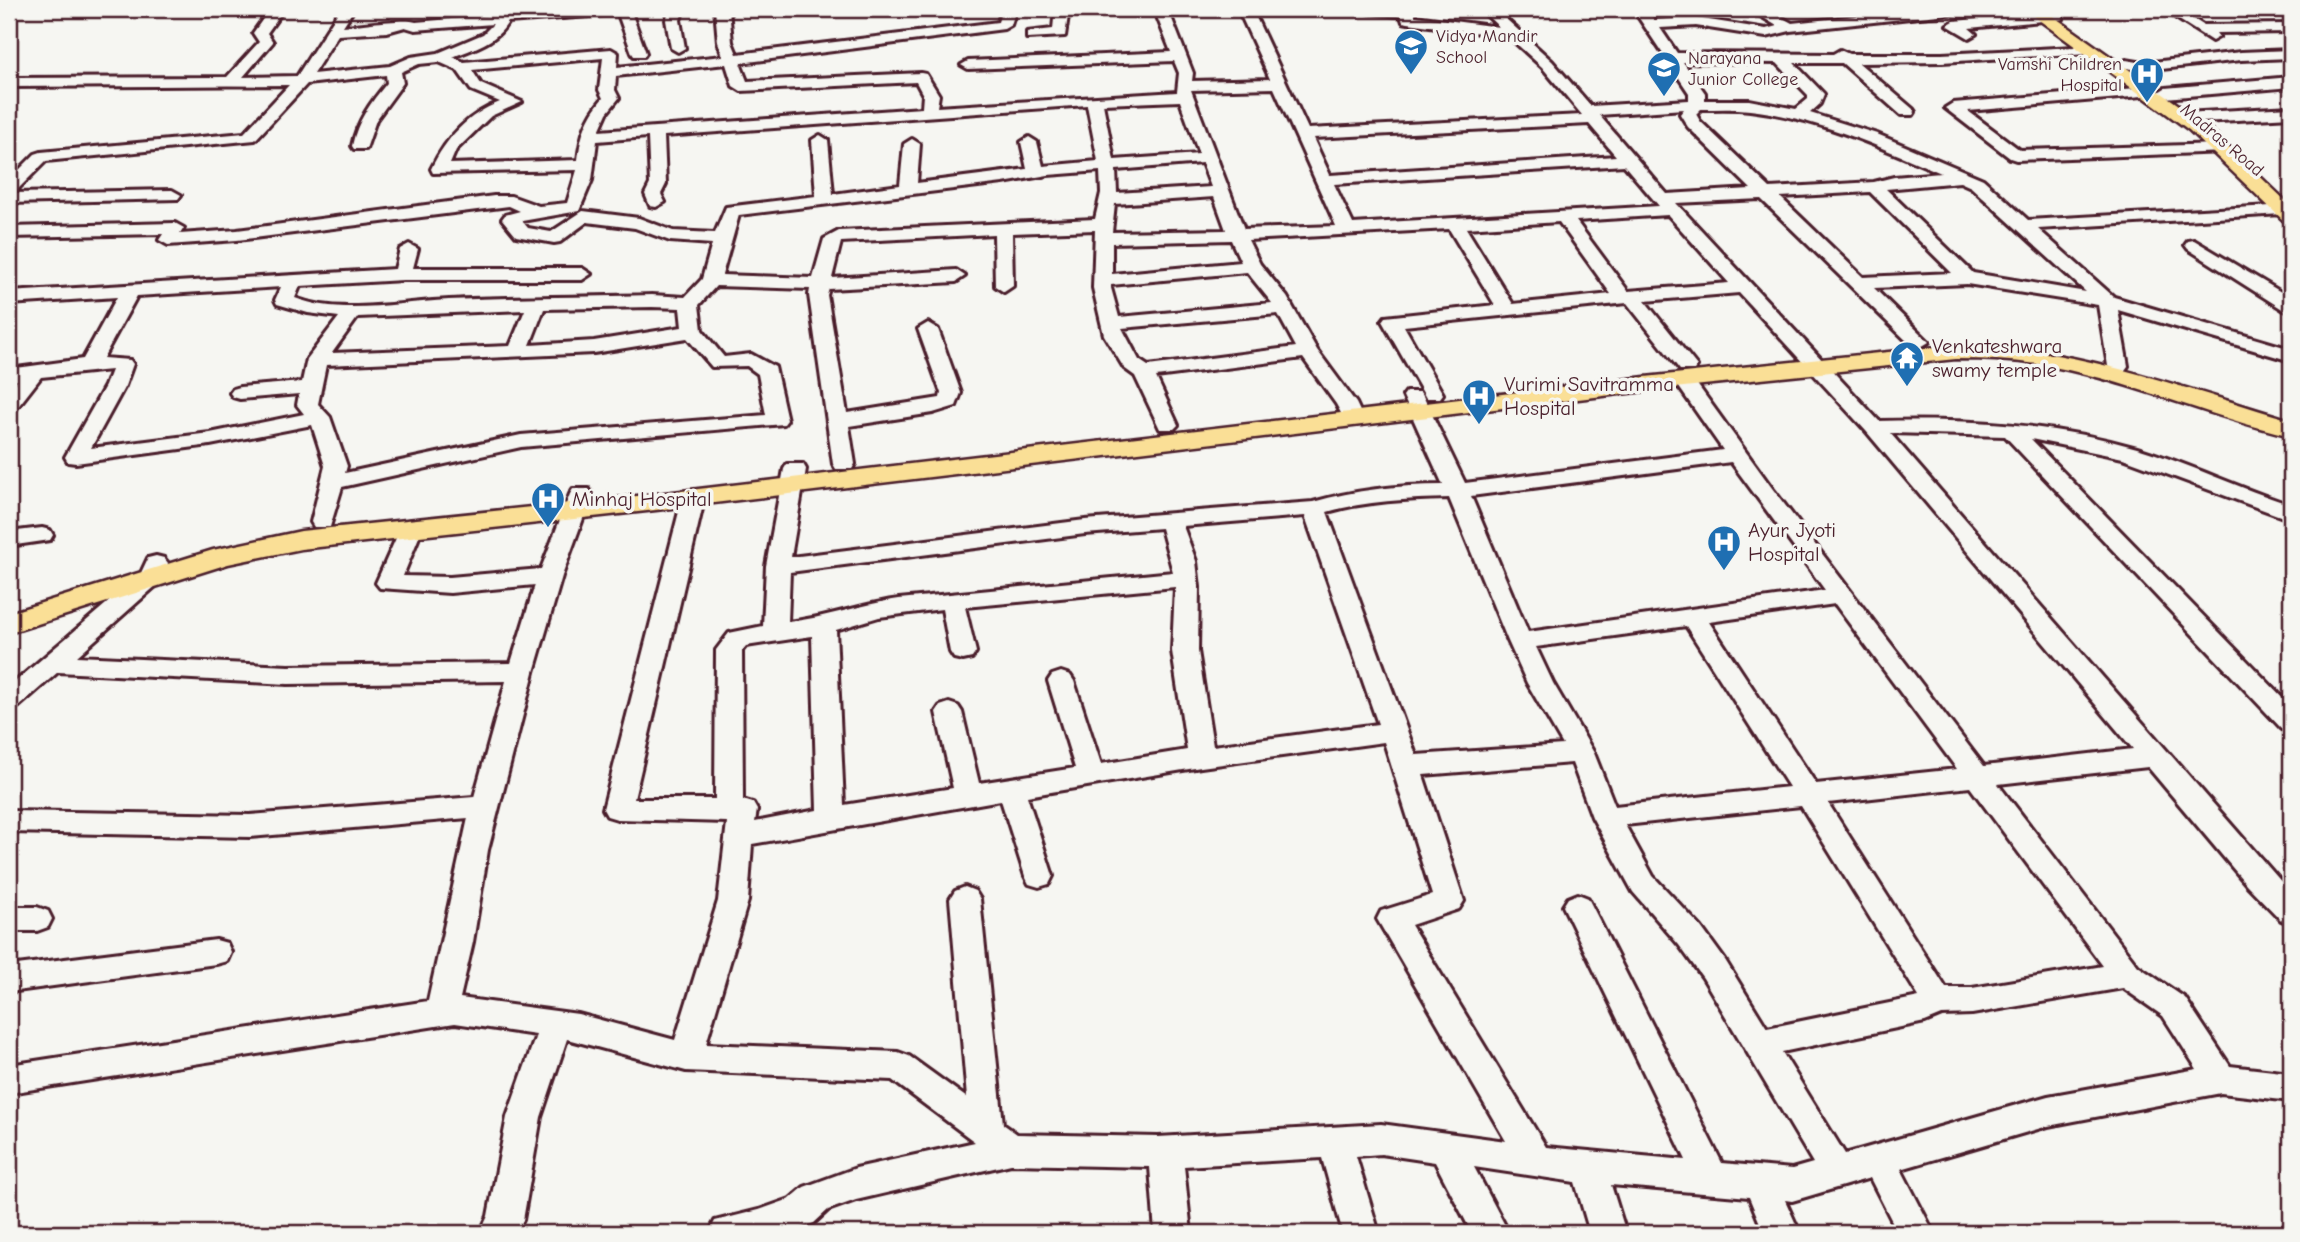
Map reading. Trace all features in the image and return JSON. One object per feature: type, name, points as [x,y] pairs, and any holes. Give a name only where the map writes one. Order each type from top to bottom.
[{"type":"main road","points":[[2045,13],[2088,49],[2191,117],[2220,149],[2288,203]]},
{"type":"main road","name":"Madras Road","points":[[2045,13],[2126,64],[2157,93]]},
{"type":"main road","name":"Madras Road","points":[[2191,117],[2288,203]]},
{"type":"main road","points":[[275,538],[412,527],[579,502],[1350,412],[1423,401],[1813,359],[1919,341],[2016,343],[2118,366],[2291,419]]},
{"type":"main road","points":[[1813,359],[1956,352],[2038,356],[2291,428]]},
{"type":"main road","points":[[9,608],[223,556],[322,522],[694,496],[794,477],[844,464],[1167,425],[1350,412]]},
{"type":"main road","points":[[9,623],[153,571]]},
{"type":"street","points":[[231,82],[265,42],[260,33],[277,9]]},
{"type":"street","points":[[10,188],[41,158],[248,137],[302,80],[347,9]]},
{"type":"street","points":[[405,23],[413,9]]},
{"type":"street","points":[[623,9],[665,50]]},
{"type":"street","points":[[332,31],[387,28],[405,23],[415,26],[506,14],[633,9]]},
{"type":"street","points":[[665,50],[677,9]]},
{"type":"street","points":[[722,9],[720,43],[732,57],[741,86],[921,77],[931,95],[929,111]]},
{"type":"street","points":[[610,64],[845,48],[1004,25],[1009,9]]},
{"type":"street","points":[[1032,35],[1060,33],[1062,9]]},
{"type":"street","points":[[1161,9],[1186,73],[1185,91],[1237,235],[1252,266],[1278,297],[1308,351],[1350,412]]},
{"type":"street","points":[[1245,9],[1346,228]]},
{"type":"street","points":[[1368,9],[1408,11],[1408,19],[1511,33]]},
{"type":"street","points":[[1487,9],[1547,64],[1628,160],[1813,359],[2153,757],[2286,900]]},
{"type":"street","points":[[1640,9],[1697,93],[1697,104],[1688,114],[1694,124],[1919,341]]},
{"type":"street","points":[[1756,9],[1790,27]]},
{"type":"street","points":[[1650,24],[1696,23],[1766,33],[1790,27],[1957,9]]},
{"type":"street","points":[[2169,9],[2241,57]]},
{"type":"street","points":[[1912,29],[2045,13]]},
{"type":"street","points":[[9,82],[302,80],[393,70],[416,60],[441,57],[488,37],[495,32],[506,14]]},
{"type":"street","points":[[1954,25],[1969,34]]},
{"type":"street","points":[[1807,26],[1907,112]]},
{"type":"street","points":[[2200,29],[2291,28]]},
{"type":"street","points":[[2221,43],[2291,40]]},
{"type":"street","points":[[1672,57],[1942,58],[2088,49]]},
{"type":"street","points":[[610,64],[665,50]]},
{"type":"street","points":[[461,67],[611,53],[607,90],[611,99],[600,109],[588,137],[581,195],[573,207],[537,211],[511,219],[522,232],[554,238],[583,216],[639,223],[670,236],[722,239]]},
{"type":"street","points":[[2126,64],[2144,67],[2291,54]]},
{"type":"street","points":[[968,65],[1180,56]]},
{"type":"street","points":[[441,57],[461,67],[476,86],[514,102],[485,113],[449,148],[439,169],[585,164]]},
{"type":"street","points":[[1781,59],[1816,94],[1815,100],[1799,114]]},
{"type":"street","points":[[360,146],[362,131],[372,111],[395,83],[393,70]]},
{"type":"street","points":[[852,81],[856,98],[854,116]]},
{"type":"street","points":[[2220,149],[2015,155],[1953,108],[2291,82]]},
{"type":"street","points":[[588,137],[1094,100],[1280,83]]},
{"type":"street","points":[[1094,100],[1107,165],[1102,280],[1111,323],[1114,335],[1131,364],[1144,373],[1167,425]]},
{"type":"street","points":[[1304,134],[1589,115],[1697,104],[1749,105],[1799,114],[1871,137],[1977,183],[2107,301],[2118,366]]},
{"type":"street","points":[[2191,117],[2291,112]]},
{"type":"street","points":[[656,131],[658,184],[653,194],[656,202]]},
{"type":"street","points":[[820,140],[825,198]]},
{"type":"street","points":[[1030,142],[1036,172]]},
{"type":"street","points":[[908,188],[912,144]]},
{"type":"street","points":[[293,281],[284,300],[314,308],[352,312],[652,301],[689,303],[711,280],[732,211],[1036,172],[1210,158]]},
{"type":"street","points":[[1325,180],[1628,160]]},
{"type":"street","points":[[844,464],[818,295],[819,284],[836,236],[1003,228],[1237,235],[1564,217],[1766,194],[1874,187],[1894,182],[1963,177]]},
{"type":"street","points":[[1874,187],[1967,278]]},
{"type":"street","points":[[10,188],[172,195]]},
{"type":"street","points":[[1107,199],[1222,191]]},
{"type":"street","points":[[175,229],[168,240],[237,235],[494,201],[512,201],[537,211]]},
{"type":"street","points":[[2024,225],[2288,203]]},
{"type":"street","points":[[1564,217],[1685,373],[1737,455],[1840,596],[2127,975],[2174,1007],[2221,1079]]},
{"type":"street","points":[[9,232],[175,229],[228,222]]},
{"type":"street","points":[[1454,223],[1508,311]]},
{"type":"street","points":[[1003,228],[1004,286]]},
{"type":"street","points":[[2194,246],[2291,306]]},
{"type":"street","points":[[403,274],[409,249]]},
{"type":"street","points":[[1102,280],[1252,266]]},
{"type":"street","points":[[9,299],[403,274],[582,274]]},
{"type":"street","points":[[711,280],[819,284],[956,276]]},
{"type":"street","points":[[1858,284],[1967,278],[2107,301],[2291,355]]},
{"type":"street","points":[[1744,287],[1627,296],[1508,311],[1392,321],[1457,491],[1520,640],[1540,683],[1580,753],[1606,817],[1643,884],[1690,936],[1714,969],[1837,1172]]},
{"type":"street","points":[[90,364],[130,291]]},
{"type":"street","points":[[332,483],[521,442],[777,420],[768,371],[751,360],[719,363],[692,331],[689,303]]},
{"type":"street","points":[[517,352],[536,305]]},
{"type":"street","points":[[1111,323],[1282,308]]},
{"type":"street","points":[[322,522],[336,466],[320,417],[307,405],[317,359],[352,312]]},
{"type":"street","points":[[837,421],[933,407],[949,402],[951,393],[928,329]]},
{"type":"street","points":[[317,359],[594,347],[692,331]]},
{"type":"street","points":[[1144,373],[1308,351]]},
{"type":"street","points":[[9,375],[33,374],[90,364],[123,364],[115,386],[76,457],[210,439],[320,417]]},
{"type":"street","points":[[9,405],[33,374]]},
{"type":"street","points":[[240,393],[310,387]]},
{"type":"street","points":[[1873,427],[1961,425],[2060,436],[2130,453],[2291,513]]},
{"type":"street","points":[[2013,432],[2291,722]]},
{"type":"street","points":[[778,566],[1085,527],[1314,509],[1345,500],[1406,492],[1457,491],[1737,455]]},
{"type":"street","points":[[775,632],[778,566],[794,477]]},
{"type":"street","points":[[694,496],[666,602],[642,717],[617,809],[734,824],[831,818],[1201,757],[1394,731]]},
{"type":"street","points":[[440,1012],[458,942],[474,850],[521,671],[550,576],[579,502]]},
{"type":"street","points":[[1314,509],[1394,731],[1449,901],[1392,919],[1536,1161]]},
{"type":"street","points":[[1170,521],[1184,561],[1188,609],[1185,651],[1201,757]]},
{"type":"street","points":[[412,527],[388,583],[450,585],[550,576]]},
{"type":"street","points":[[9,539],[42,535]]},
{"type":"street","points":[[9,701],[153,571]]},
{"type":"street","points":[[686,1057],[733,901],[734,824],[729,650],[738,639],[824,626],[876,612],[952,601],[1116,582],[1186,579]]},
{"type":"street","points":[[1520,640],[1840,596]]},
{"type":"street","points":[[952,601],[963,652]]},
{"type":"street","points":[[1693,617],[1809,795],[1937,1000]]},
{"type":"street","points":[[824,626],[831,818]]},
{"type":"street","points":[[50,663],[288,675],[521,671]]},
{"type":"street","points":[[1061,681],[1091,775]]},
{"type":"street","points":[[949,712],[968,795]]},
{"type":"street","points":[[1406,766],[1580,753]]},
{"type":"street","points":[[1606,817],[2153,757]]},
{"type":"street","points":[[1011,788],[1040,876]]},
{"type":"street","points":[[9,822],[250,826],[486,806]]},
{"type":"street","points":[[965,900],[999,1140]]},
{"type":"street","points":[[1578,906],[1713,1180]]},
{"type":"street","points":[[9,979],[216,952]]},
{"type":"street","points":[[1758,1043],[1925,1009],[1937,1000],[1978,1002],[1989,996],[2127,975]]},
{"type":"street","points":[[9,1079],[455,1010],[578,1027],[686,1057],[898,1066],[999,1140]]},
{"type":"street","points":[[498,1233],[505,1220],[524,1117],[556,1024]]},
{"type":"street","points":[[727,1233],[759,1227],[802,1210],[816,1198],[999,1140],[1166,1151],[1381,1139],[1588,1168],[1792,1185],[2048,1111],[2221,1079],[2291,1087]]},
{"type":"street","points":[[1335,1142],[1361,1233]]},
{"type":"street","points":[[1445,1148],[1491,1233]]},
{"type":"street","points":[[1166,1151],[1173,1233]]},
{"type":"street","points":[[1878,1160],[1916,1233]]},
{"type":"street","points":[[1588,1168],[1608,1233]]},
{"type":"street","points":[[1760,1183],[1782,1233]]},
{"type":"place","name":"Vidya Mandir School","points":[[1411,76]]},
{"type":"place","name":"Narayana Junior College","points":[[1664,98]]},
{"type":"place","name":"Vamshi Children Hospital","points":[[2147,104]]},
{"type":"place","name":"Venkateshwara swamy temple","points":[[1907,388]]},
{"type":"place","name":"Vurimi Savitramma Hospital","points":[[1479,426]]},
{"type":"place","name":"Minhaj Hospital","points":[[548,529]]},
{"type":"place","name":"Ayur Jyoti Hospital","points":[[1724,572]]}]
